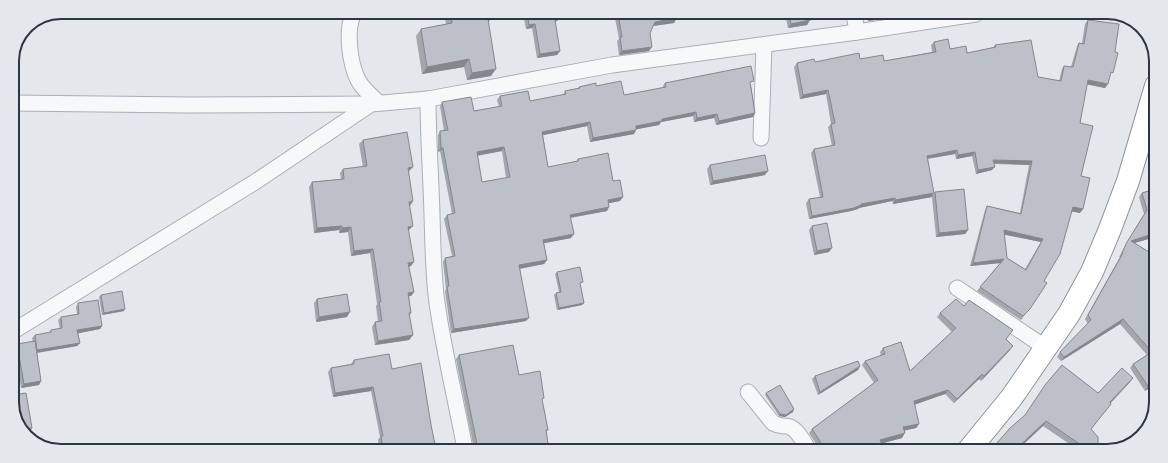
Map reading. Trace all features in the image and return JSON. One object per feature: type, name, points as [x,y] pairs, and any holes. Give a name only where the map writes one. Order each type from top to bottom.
[{"type":"highway","points":[[974,444],[1012,397],[1046,348],[1069,314],[1092,272],[1128,181],[1149,110]]},
{"type":"street","points":[[350,19],[349,32],[352,63],[358,80],[375,104]]},
{"type":"street","points":[[855,19],[857,32]]},
{"type":"street","points":[[19,103],[188,105],[375,104],[428,99],[612,65],[944,19]]},
{"type":"street","points":[[761,138],[764,45]]},
{"type":"street","points":[[428,99],[428,143],[433,257],[437,302],[446,358],[464,444]]},
{"type":"street","points":[[19,328],[255,182],[375,104]]},
{"type":"street","points":[[957,288],[1046,348]]},
{"type":"street","points":[[748,392],[773,423],[779,426],[788,426],[794,429],[805,444]]},
{"type":"building","points":[[452,19],[488,19],[496,69],[472,73],[469,59],[427,67],[421,29],[452,23]]},
{"type":"building","points":[[528,19],[558,19],[555,20],[560,51],[540,54],[535,24],[529,25]]},
{"type":"building","points":[[619,19],[672,19],[655,22],[650,33],[652,47],[622,51],[620,37],[622,37]]},
{"type":"building","points":[[790,19],[810,19],[810,20],[791,24]]},
{"type":"building","points":[[1088,20],[1119,24],[1115,52],[1118,53],[1113,73],[1111,72],[1108,84],[1088,80],[1080,123],[1093,126],[1081,176],[1090,178],[1083,209],[1073,207],[1060,254],[1044,281],[1047,283],[1030,309],[1023,316],[980,287],[1004,259],[973,263],[987,206],[1021,214],[1032,161],[993,160],[995,167],[978,170],[975,152],[958,155],[957,150],[927,156],[934,193],[861,204],[854,208],[812,216],[809,199],[823,197],[814,149],[835,145],[831,124],[835,123],[828,90],[803,95],[797,63],[814,59],[815,62],[859,53],[860,59],[883,55],[884,61],[936,52],[934,42],[948,39],[950,49],[966,46],[967,53],[996,47],[995,45],[1031,40],[1038,77],[1061,81],[1064,66],[1073,67],[1079,43],[1084,44]],"holes":[[[1004,230],[1043,239],[1026,270],[1007,258]]]},
{"type":"building","points":[[751,66],[754,81],[750,82],[755,113],[719,121],[717,114],[697,118],[696,112],[636,126],[636,130],[593,138],[590,122],[542,132],[548,167],[608,153],[613,181],[620,180],[623,197],[608,200],[609,207],[570,215],[574,234],[543,240],[547,260],[519,265],[529,318],[454,329],[447,287],[449,286],[445,258],[455,256],[447,215],[455,213],[443,148],[441,148],[440,131],[448,130],[442,102],[471,97],[474,111],[502,106],[500,96],[528,91],[530,101],[566,94],[565,91],[596,83],[596,86],[621,81],[624,95],[666,87],[665,83]],"holes":[[[504,147],[510,177],[482,182],[477,152]]]},
{"type":"building","points":[[407,132],[413,167],[408,168],[413,201],[409,202],[413,226],[408,227],[414,262],[408,263],[414,292],[408,293],[411,313],[409,313],[413,335],[378,341],[375,322],[382,321],[379,302],[381,302],[373,249],[354,251],[351,227],[342,228],[342,226],[317,228],[312,182],[344,179],[343,169],[367,166],[363,140]]},
{"type":"building","points":[[765,155],[768,171],[713,181],[710,165]]},
{"type":"building","points":[[964,189],[968,230],[939,233],[935,192]]},
{"type":"building","points":[[1149,191],[1149,235],[1131,241],[1149,252],[1149,349],[1123,319],[1064,357],[1060,352],[1091,320],[1088,315],[1123,253],[1127,242],[1147,210],[1142,193]]},
{"type":"building","points":[[827,223],[832,248],[817,251],[812,226]]},
{"type":"building","points":[[580,267],[583,282],[580,283],[584,303],[559,308],[556,293],[561,292],[557,272]]},
{"type":"building","points":[[122,291],[125,309],[104,313],[101,295]]},
{"type":"building","points":[[347,294],[350,312],[319,317],[317,299]]},
{"type":"building","points":[[956,299],[964,306],[969,300],[1013,330],[1006,339],[1013,346],[984,376],[982,374],[957,399],[948,390],[914,401],[919,424],[903,427],[905,433],[880,440],[882,444],[820,444],[812,429],[878,380],[865,361],[885,354],[883,348],[901,342],[910,371],[956,328],[940,313]]},
{"type":"building","points":[[98,300],[102,326],[77,330],[80,343],[37,350],[35,335],[62,328],[61,317],[79,314],[78,303]]},
{"type":"building","points":[[35,341],[41,381],[24,384],[19,355],[19,344]]},
{"type":"building","points":[[513,345],[519,375],[540,371],[544,398],[542,399],[548,430],[546,430],[548,444],[477,444],[459,355]]},
{"type":"building","points":[[389,354],[392,369],[421,363],[435,444],[382,444],[381,436],[383,436],[373,387],[335,393],[331,368],[354,364],[354,360]]},
{"type":"building","points":[[1149,354],[1149,386],[1148,386],[1133,364]]},
{"type":"building","points":[[858,361],[860,366],[820,392],[815,376]]},
{"type":"building","points":[[1062,365],[1098,393],[1122,368],[1133,378],[1110,402],[1111,404],[1091,429],[1098,437],[1098,444],[1080,444],[1046,421],[1021,444],[996,444],[1010,428],[1025,415],[1045,385]]},
{"type":"building","points":[[780,385],[794,409],[786,415],[780,414],[766,393]]},
{"type":"building","points":[[26,393],[32,428],[29,429],[22,418],[19,404],[19,394]]}]
